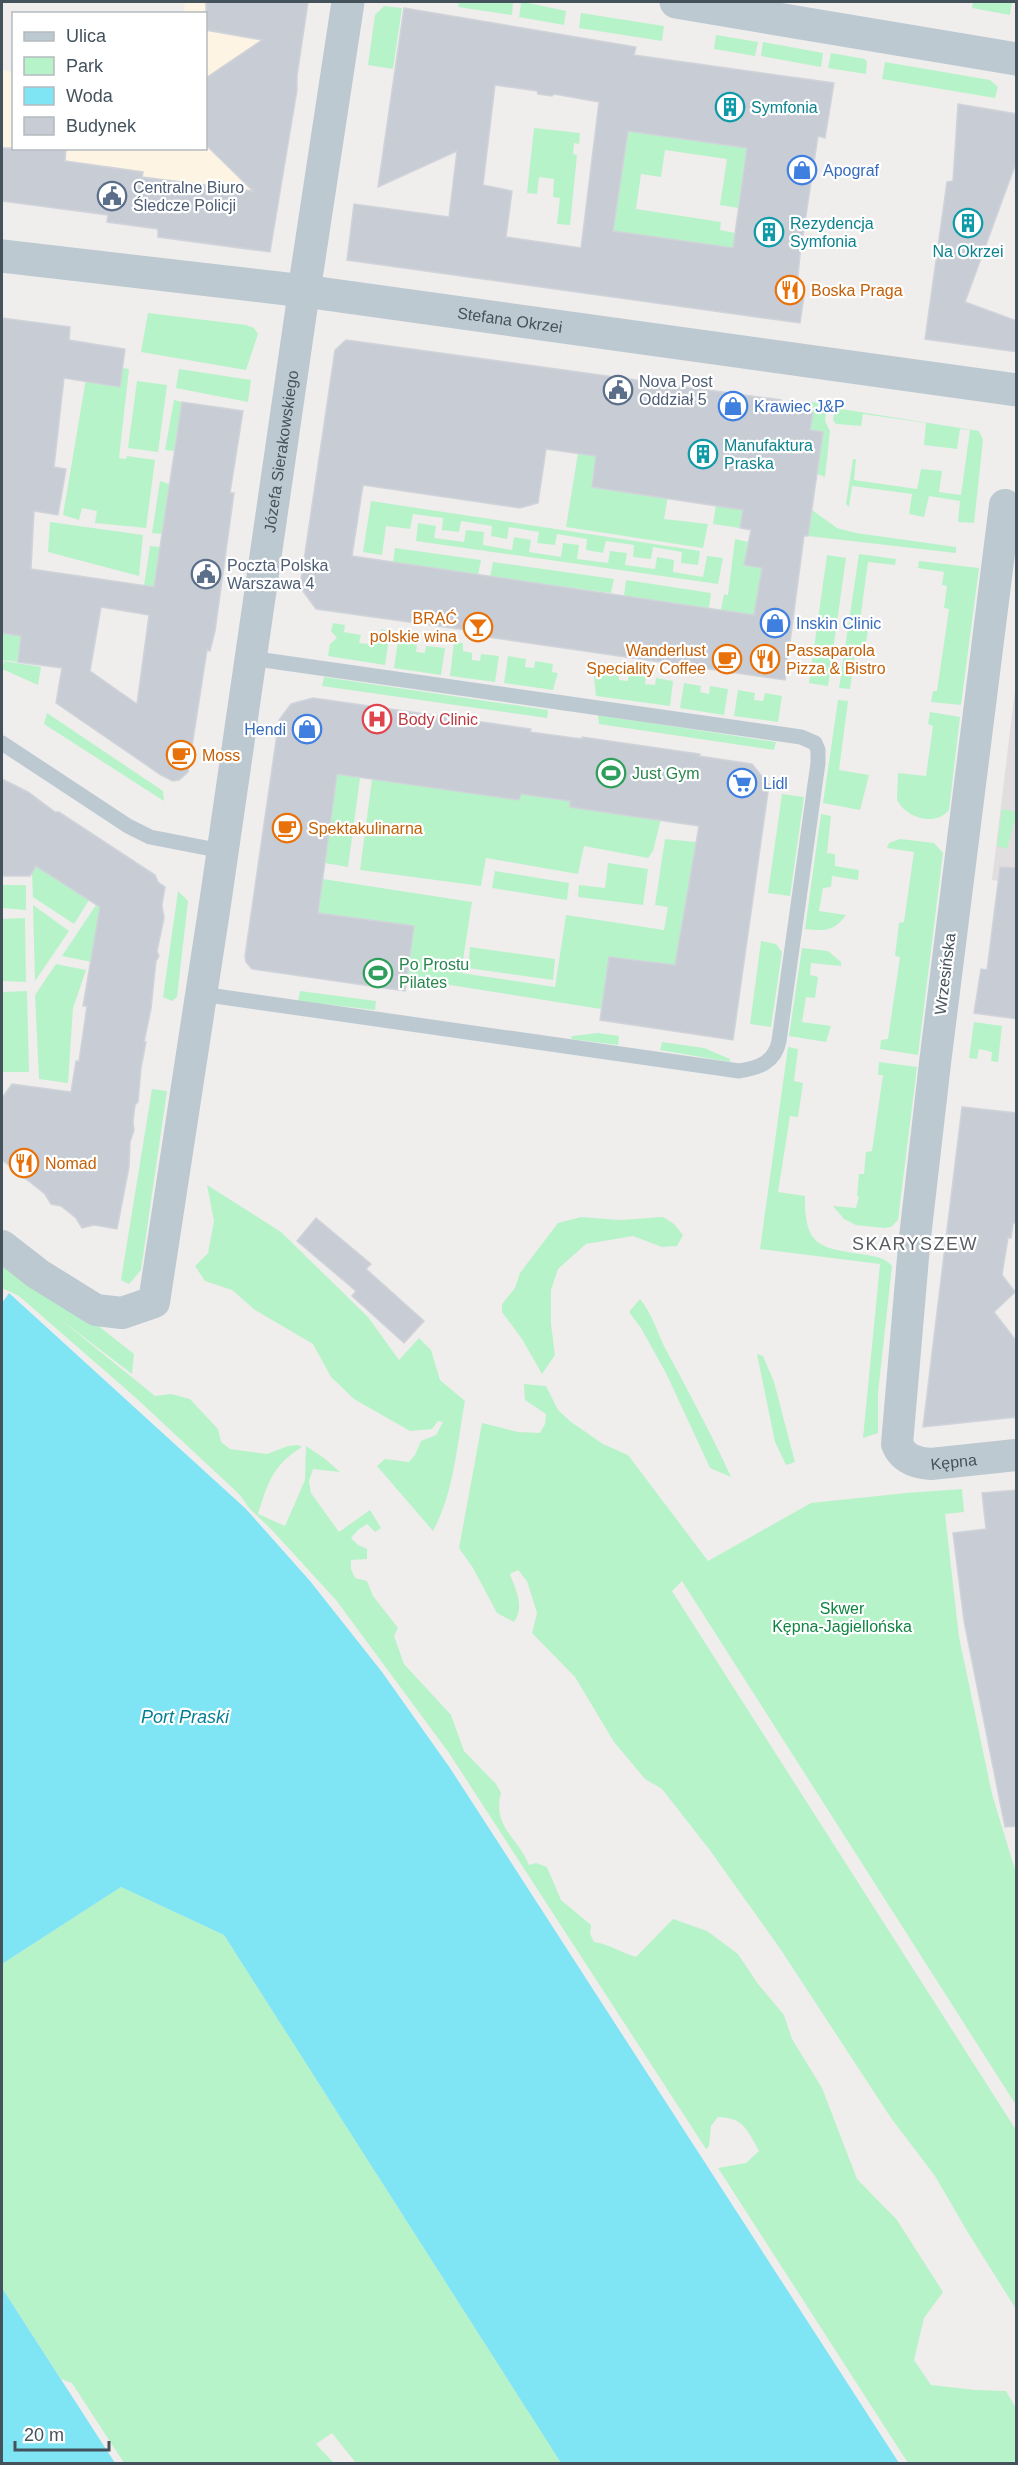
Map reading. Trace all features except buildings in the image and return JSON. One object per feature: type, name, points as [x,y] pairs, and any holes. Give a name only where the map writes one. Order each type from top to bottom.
[{"type":"street","name":"Józefa Sierakowskiego","points":[[2,1246],[39,1274],[96,1310],[122,1313],[154,1302],[348,2]]},
{"type":"street","points":[[676,2],[1017,59]]},
{"type":"street","name":"Stefana Okrzei","points":[[2,256],[304,291],[1017,390]]},
{"type":"street","name":"Wrzesińska","points":[[897,1443],[914,1246],[933,1075],[1005,505]]},
{"type":"street","name":"Kępna","points":[[897,1443],[904,1455],[922,1464],[1017,1455]]},
{"type":"lane","points":[[201,994],[739,1071],[764,1064],[776,1052],[779,1041],[818,763],[818,750],[815,743],[801,736],[250,658]]},
{"type":"lane","points":[[2,743],[128,826],[150,837],[222,851]]},
{"type":"shaded area","points":[[185,2],[308,2],[270,252],[158,237],[158,229],[107,222],[108,215],[2,201],[2,70],[12,72],[12,150],[207,150],[207,12],[184,12]]},
{"type":"shaded area","points":[[1016,682],[1016,883],[992,880]]},
{"type":"green space","points":[[459,2],[513,2],[512,15],[458,7]]},
{"type":"green space","points":[[973,2],[1012,2],[1010,15],[972,8]]},
{"type":"green space","points":[[521,3],[566,11],[564,25],[519,17]]},
{"type":"green space","points":[[384,6],[402,8],[393,69],[368,65],[375,15]]},
{"type":"green space","points":[[581,13],[664,26],[662,41],[579,28]]},
{"type":"green space","points":[[716,35],[758,42],[755,56],[714,49]]},
{"type":"green space","points":[[763,42],[823,53],[821,67],[761,56]]},
{"type":"green space","points":[[831,53],[865,59],[866,74],[828,68]]},
{"type":"green space","points":[[885,62],[990,80],[998,87],[995,98],[882,79]]},
{"type":"green space","points":[[534,128],[580,133],[579,144],[574,143],[573,154],[577,155],[570,225],[557,224],[560,198],[553,197],[554,179],[539,177],[537,194],[527,193]]},
{"type":"green space","points":[[628,131],[748,140],[738,208],[720,205],[727,159],[665,150],[661,177],[641,174],[636,209],[721,222],[720,230],[735,233],[733,248],[613,231]]},
{"type":"green space","points":[[148,313],[246,325],[254,328],[258,334],[246,370],[141,352]]},
{"type":"green space","points":[[91,349],[101,364],[129,369],[119,458],[126,459],[127,456],[155,460],[146,528],[95,523],[97,511],[82,508],[79,520],[63,515]]},
{"type":"green space","points":[[179,369],[251,380],[248,402],[176,388]]},
{"type":"green space","points":[[137,381],[167,385],[158,452],[128,448]]},
{"type":"green space","points":[[174,400],[182,402],[174,451],[165,450]]},
{"type":"green space","points":[[805,401],[827,404],[825,421],[830,431],[825,477],[817,474],[823,432],[810,430],[803,411]]},
{"type":"green space","points":[[835,408],[979,431],[983,440],[974,523],[958,522],[960,501],[929,496],[924,517],[909,514],[912,494],[852,486],[849,507],[846,504],[853,459],[856,459],[854,480],[917,489],[921,469],[942,471],[939,492],[961,495],[970,430],[960,429],[957,449],[924,445],[926,423],[863,414],[861,426],[836,424],[833,420]]},
{"type":"green space","points":[[578,453],[596,456],[592,487],[669,490],[664,519],[708,524],[703,548],[566,527]]},
{"type":"green space","points":[[748,476],[740,528],[713,524],[716,504]]},
{"type":"green space","points":[[160,481],[169,484],[162,534],[152,533]]},
{"type":"green space","points":[[371,501],[700,551],[698,565],[681,563],[682,552],[653,547],[651,559],[633,557],[634,545],[606,541],[603,553],[586,550],[587,539],[557,534],[555,545],[537,543],[539,532],[509,527],[507,539],[491,536],[492,526],[461,521],[459,532],[442,530],[443,518],[413,514],[410,529],[386,526],[382,555],[363,552]]},
{"type":"green space","points":[[812,510],[837,528],[856,533],[956,547],[956,553],[808,536]]},
{"type":"green space","points":[[50,522],[143,535],[139,576],[48,552]]},
{"type":"green space","points":[[418,523],[436,526],[434,538],[464,542],[466,530],[484,532],[483,545],[512,550],[514,537],[531,540],[529,552],[561,557],[563,543],[579,545],[577,559],[608,563],[610,551],[627,553],[625,565],[655,569],[657,557],[674,560],[673,572],[703,577],[707,556],[723,558],[718,584],[416,541]]},
{"type":"green space","points":[[735,539],[748,542],[744,565],[762,568],[754,615],[721,610],[724,594],[728,595]]},
{"type":"green space","points":[[150,546],[160,547],[154,587],[144,586]]},
{"type":"green space","points":[[395,548],[481,560],[478,575],[393,562]]},
{"type":"green space","points":[[859,554],[896,559],[895,565],[868,562],[860,621],[869,623],[864,656],[855,654],[850,689],[839,688]]},
{"type":"green space","points":[[827,555],[846,558],[828,686],[809,683]]},
{"type":"green space","points":[[919,561],[979,568],[961,705],[931,702],[933,691],[937,691],[949,609],[944,608],[947,586],[942,585],[944,572],[918,568]]},
{"type":"green space","points":[[493,562],[614,579],[611,593],[490,577]]},
{"type":"green space","points":[[626,580],[711,593],[709,608],[624,596]]},
{"type":"green space","points":[[333,623],[345,625],[344,632],[361,635],[359,643],[369,644],[370,636],[380,638],[381,629],[390,631],[385,665],[328,656],[330,644],[337,638],[331,631]]},
{"type":"green space","points":[[2,633],[21,636],[18,662],[2,660]]},
{"type":"green space","points":[[399,634],[409,635],[408,643],[417,645],[416,652],[425,653],[426,646],[445,648],[441,675],[394,668]]},
{"type":"green space","points":[[454,642],[463,643],[463,651],[472,653],[472,660],[480,661],[481,654],[499,656],[495,682],[450,676]]},
{"type":"green space","points":[[508,656],[526,659],[525,667],[534,668],[535,661],[553,664],[552,672],[558,673],[553,690],[504,683]]},
{"type":"green space","points":[[4,661],[41,667],[38,685],[2,669]]},
{"type":"green space","points":[[602,670],[619,673],[619,680],[628,681],[629,674],[646,677],[645,684],[655,685],[656,678],[673,681],[670,706],[596,696],[594,676],[601,677]]},
{"type":"green space","points":[[324,677],[548,710],[547,718],[322,686]]},
{"type":"green space","points":[[684,683],[701,686],[700,692],[709,694],[710,686],[728,689],[724,715],[680,708]]},
{"type":"green space","points":[[738,690],[755,693],[754,700],[763,701],[765,693],[782,696],[778,722],[734,716]]},
{"type":"green space","points":[[838,700],[848,701],[839,770],[869,775],[860,810],[823,803]]},
{"type":"green space","points":[[930,712],[960,717],[949,810],[943,815],[929,819],[907,812],[897,800],[898,773],[926,776],[933,726],[928,724]]},
{"type":"green space","points":[[47,713],[163,791],[164,801],[44,724]]},
{"type":"green space","points":[[598,715],[776,742],[774,750],[599,724]]},
{"type":"green space","points":[[337,774],[360,778],[348,867],[325,863]]},
{"type":"green space","points":[[372,779],[519,800],[521,794],[570,801],[570,807],[661,819],[653,851],[648,858],[584,846],[578,874],[486,858],[481,886],[360,870]]},
{"type":"green space","points":[[782,794],[804,797],[790,896],[768,893]]},
{"type":"green space","points":[[1002,809],[1016,812],[1016,823],[1014,822],[1007,849],[997,846]]},
{"type":"green space","points":[[821,814],[831,816],[827,853],[835,854],[835,866],[859,870],[858,880],[832,876],[831,887],[823,888],[819,911],[846,915],[837,925],[828,929],[805,929]]},
{"type":"green space","points":[[665,839],[696,842],[675,965],[609,957],[601,1009],[406,978],[413,926],[318,913],[323,879],[472,902],[461,973],[555,987],[566,915],[664,930],[668,907],[655,905]]},
{"type":"green space","points":[[900,839],[934,843],[943,853],[918,1055],[880,1049],[881,1040],[888,1039],[900,957],[895,956],[899,923],[904,922],[914,852],[887,848],[889,843]]},
{"type":"green space","points":[[608,863],[648,869],[643,905],[578,897],[579,885],[605,888]]},
{"type":"green space","points":[[37,866],[89,900],[74,924],[33,897],[32,872]]},
{"type":"green space","points":[[495,871],[569,883],[567,900],[492,888]]},
{"type":"green space","points":[[2,885],[26,885],[26,910],[2,908]]},
{"type":"green space","points":[[178,891],[188,901],[177,997],[172,1001],[163,997]]},
{"type":"green space","points":[[33,905],[69,931],[35,981]]},
{"type":"green space","points":[[96,905],[100,907],[92,962],[62,956]]},
{"type":"green space","points":[[25,918],[26,982],[3,981],[2,919]]},
{"type":"green space","points":[[761,941],[776,944],[782,952],[771,1027],[750,1024]]},
{"type":"green space","points":[[470,947],[555,959],[553,980],[468,968]]},
{"type":"green space","points":[[802,948],[828,951],[841,962],[841,966],[811,963],[810,975],[818,977],[815,998],[806,997],[802,1022],[831,1026],[826,1042],[789,1036]]},
{"type":"green space","points":[[56,964],[86,970],[73,1008],[68,1083],[39,1079],[35,995]]},
{"type":"green space","points":[[27,991],[29,1072],[2,1072],[3,992]]},
{"type":"green space","points":[[300,991],[376,1001],[375,1010],[298,1001]]},
{"type":"green space","points":[[974,1022],[1002,1026],[998,1062],[991,1061],[992,1052],[979,1049],[977,1059],[969,1058]]},
{"type":"green space","points":[[598,1033],[619,1036],[618,1045],[571,1039],[572,1036]]},
{"type":"green space","points":[[662,1042],[704,1048],[730,1059],[730,1062],[660,1050]]},
{"type":"green space","points":[[788,1047],[798,1049],[794,1081],[803,1083],[798,1117],[790,1116],[778,1192],[805,1196],[808,1227],[812,1236],[819,1243],[838,1250],[878,1257],[892,1266],[878,1393],[878,1433],[863,1438],[880,1264],[760,1249]]},
{"type":"green space","points":[[879,1062],[917,1067],[898,1220],[891,1227],[884,1228],[856,1225],[844,1219],[833,1206],[856,1208],[859,1197],[857,1196],[859,1174],[864,1174],[866,1152],[872,1151],[883,1075],[878,1075]]},
{"type":"green space","points":[[152,1089],[167,1091],[141,1270],[129,1284],[121,1280]]},
{"type":"green space","points":[[207,1185],[281,1232],[368,1317],[399,1360],[419,1338],[431,1350],[440,1380],[465,1401],[450,1485],[433,1531],[377,1466],[385,1459],[409,1462],[421,1441],[436,1435],[443,1422],[438,1421],[432,1429],[410,1431],[354,1399],[331,1377],[313,1344],[255,1310],[232,1290],[205,1281],[195,1266],[208,1253],[214,1221]]},
{"type":"green space","points":[[581,1217],[620,1220],[663,1217],[674,1224],[683,1235],[677,1246],[662,1247],[633,1236],[586,1244],[558,1269],[551,1290],[551,1324],[555,1355],[542,1374],[522,1339],[502,1312],[502,1304],[515,1288],[520,1273],[558,1223]]},
{"type":"green space","points":[[2,1262],[26,1269],[134,1354],[132,1374],[60,1319],[155,1396],[171,1394],[190,1399],[218,1429],[221,1442],[230,1449],[267,1454],[288,1446],[302,1447],[284,1461],[273,1475],[258,1514],[285,1526],[305,1480],[306,1446],[340,1472],[313,1469],[309,1481],[311,1493],[339,1532],[370,1510],[381,1528],[375,1532],[367,1524],[351,1538],[358,1545],[367,1549],[367,1559],[351,1560],[351,1569],[355,1578],[367,1581],[373,1596],[398,1628],[394,1636],[404,1664],[451,1715],[464,1751],[496,1784],[501,1793],[499,1805],[503,1823],[529,1865],[536,1863],[547,1867],[561,1900],[591,1925],[590,1934],[594,1942],[636,1957],[673,1919],[707,1931],[738,1954],[758,1984],[784,2015],[792,2039],[822,2088],[857,2179],[897,2220],[943,2292],[924,2318],[914,2360],[931,2385],[1006,2391],[1016,2408],[1016,2463],[908,2463],[718,2168],[746,2163],[759,2151],[748,2131],[739,2122],[718,2117],[711,2126],[709,2146],[706,2149],[449,1753],[336,1600],[250,1509],[239,1494],[136,1398],[19,1296],[2,1288]]},
{"type":"green space","points":[[640,1299],[731,1477],[710,1468],[666,1373],[641,1328],[629,1312]]},
{"type":"green space","points":[[757,1354],[763,1356],[774,1382],[795,1462],[786,1465],[775,1442]]},
{"type":"green space","name":"Skwer Kępna-Jagiellońska","points":[[524,1384],[546,1386],[558,1410],[571,1422],[603,1444],[628,1455],[708,1561],[811,1503],[962,1489],[964,1512],[945,1514],[959,1637],[992,1794],[1016,1873],[1016,2105],[682,1581],[672,1591],[1016,2130],[1016,2309],[935,2176],[891,2118],[779,1947],[709,1849],[662,1789],[645,1779],[614,1742],[575,1677],[532,1633],[537,1613],[527,1581],[518,1570],[510,1574],[519,1604],[514,1622],[497,1613],[473,1568],[459,1548],[482,1423],[518,1432],[540,1433],[545,1424],[546,1414],[525,1400]]},
{"type":"green space","points":[[121,1887],[224,1935],[561,2463],[356,2463],[332,2433],[316,2444],[334,2463],[124,2463],[72,2383],[61,2379],[2,2288],[2,1964]]},
{"type":"water","name":"Port Praski","points":[[9,1293],[246,1509],[310,1581],[382,1672],[450,1768],[899,2463],[561,2463],[224,1935],[121,1887],[2,1964],[2,1303]]},
{"type":"water","points":[[2,2288],[115,2463],[2,2463]]},
{"type":"place","name":"Symfonia","points":[[730,107]]},
{"type":"place","name":"Apograf","points":[[802,170]]},
{"type":"place","name":"Centralne Biuro Śledcze Policji","points":[[112,196]]},
{"type":"place","name":"Na Okrzei","points":[[968,223]]},
{"type":"place","name":"Rezydencja Symfonia","points":[[769,232]]},
{"type":"place","name":"Boska Praga","points":[[790,290]]},
{"type":"place","name":"Nova Post Oddział 5","points":[[618,390]]},
{"type":"place","name":"Krawiec J&P","points":[[733,406]]},
{"type":"place","name":"Manufaktura Praska","points":[[703,454]]},
{"type":"place","name":"Poczta Polska Warszawa 4","points":[[206,574]]},
{"type":"place","name":"Inskin Clinic","points":[[775,623]]},
{"type":"place","name":"BRAĆ polskie wina","points":[[478,627]]},
{"type":"place","name":"Wanderlust Speciality Coffee","points":[[727,659]]},
{"type":"place","name":"Passaparola Pizza & Bistro","points":[[765,659]]},
{"type":"place","name":"Body Clinic","points":[[377,719]]},
{"type":"place","name":"Hendi","points":[[307,729]]},
{"type":"place","name":"Moss","points":[[181,755]]},
{"type":"place","name":"Just Gym","points":[[611,773]]},
{"type":"place","name":"Lidl","points":[[742,783]]},
{"type":"place","name":"Spektakulinarna","points":[[287,828]]},
{"type":"place","name":"Po Prostu Pilates","points":[[378,973]]},
{"type":"place","name":"Nomad","points":[[24,1163]]},
{"type":"district","name":"SKARYSZEW","points":[[915,1244]]}]
